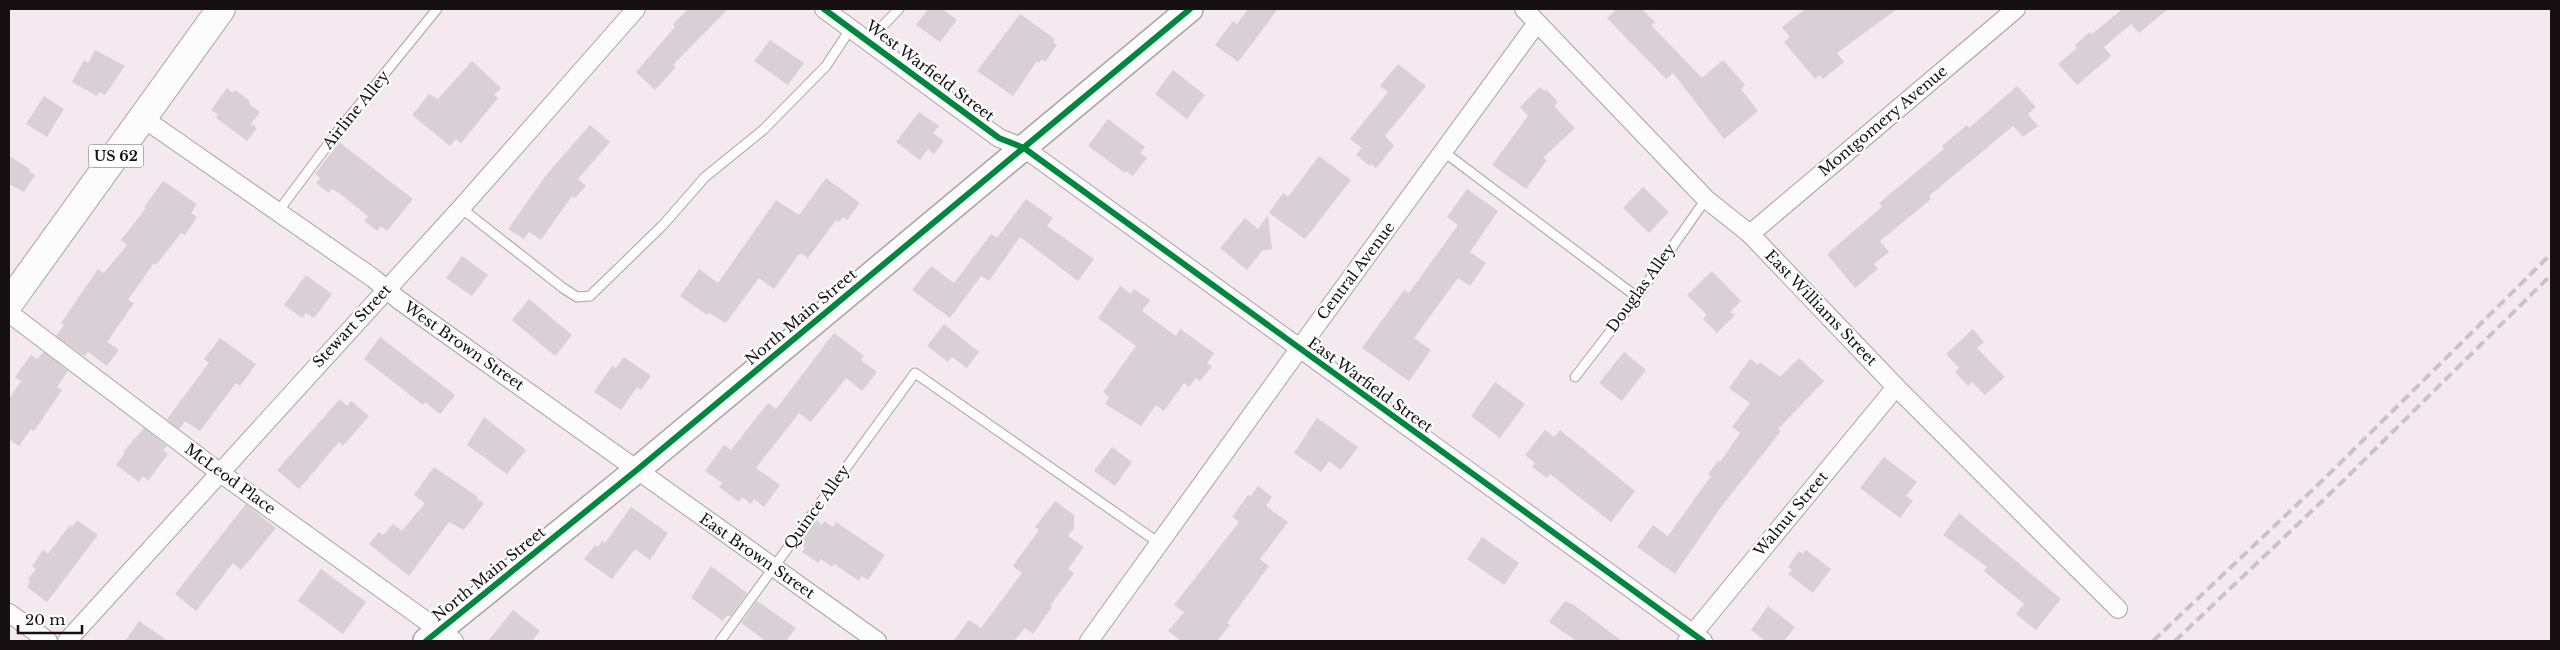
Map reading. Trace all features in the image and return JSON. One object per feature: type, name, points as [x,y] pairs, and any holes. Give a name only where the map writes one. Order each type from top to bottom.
[{"type":"main road","name":"US 62","points":[[9,303],[222,9]]},
{"type":"street","name":"Stewart Street","points":[[67,641],[386,288],[461,208],[636,9]]},
{"type":"street","name":"West Warfield Street","points":[[824,9],[869,40],[998,138],[1024,148]]},
{"type":"street","name":"North Main Street","points":[[440,638],[638,469],[1190,9]]},
{"type":"street","name":"East Williams Street","points":[[1524,9],[1706,199],[1750,234],[1896,387],[2118,609]]},
{"type":"street","name":"Montgomery Avenue","points":[[1750,234],[2016,9]]},
{"type":"street","name":"Central Avenue","points":[[1089,641],[1299,349],[1537,24]]},
{"type":"street","name":"West Brown Street","points":[[143,118],[386,288],[638,469]]},
{"type":"street","name":"East Warfield Street","points":[[1024,148],[1694,639]]},
{"type":"street","name":"McLeod Place","points":[[9,313],[440,638]]},
{"type":"street","name":"Walnut Street","points":[[1694,639],[1896,387]]},
{"type":"street","name":"East Brown Street","points":[[638,469],[708,523],[877,641]]},
{"type":"street","points":[[9,613],[48,641]]},
{"type":"lane","name":"Airline Alley","points":[[277,213],[338,131],[437,9]]},
{"type":"lane","points":[[869,40],[899,9]]},
{"type":"lane","points":[[461,208],[563,288],[577,297],[590,296],[663,224],[705,177],[763,130],[826,66],[851,28]]},
{"type":"lane","points":[[1444,152],[1636,297]]},
{"type":"lane","name":"Douglas Alley","points":[[1575,377],[1636,297],[1706,199]]},
{"type":"lane","name":"Quince Alley","points":[[720,641],[915,374],[1159,543]]},
{"type":"building","points":[[688,9],[728,9],[673,65],[676,67],[655,90],[636,72],[675,27],[673,24]]},
{"type":"building","points":[[928,9],[942,9],[957,20],[940,42],[916,25]]},
{"type":"building","points":[[1248,9],[1278,9],[1238,62],[1215,45],[1233,21],[1237,24]]},
{"type":"building","points":[[1617,9],[1642,9],[1655,22],[1651,25],[1702,78],[1723,60],[1745,85],[1741,89],[1758,111],[1724,139],[1673,73],[1666,79],[1607,18]]},
{"type":"building","points":[[1805,9],[1897,9],[1837,53],[1844,62],[1823,79],[1820,75],[1815,79],[1784,42],[1790,37],[1782,27]]},
{"type":"building","points":[[2118,9],[2168,9],[2139,33],[2131,24],[2104,47],[2111,56],[2077,85],[2058,64],[2077,48],[2075,45],[2090,32],[2092,34],[2120,11]]},
{"type":"building","points":[[1020,14],[1055,39],[1053,42],[1057,45],[1045,62],[1042,59],[1039,63],[1037,61],[1013,96],[977,71]]},
{"type":"building","points":[[770,40],[804,63],[788,85],[754,61]]},
{"type":"building","points":[[95,50],[125,66],[105,95],[99,92],[97,96],[72,82],[84,60],[88,63]]},
{"type":"building","points":[[472,61],[501,88],[494,95],[498,98],[461,143],[456,139],[450,146],[412,115],[429,94],[438,99]]},
{"type":"building","points":[[1398,64],[1426,86],[1385,136],[1394,146],[1376,168],[1371,164],[1370,166],[1356,155],[1362,148],[1350,139],[1388,92],[1380,86]]},
{"type":"building","points":[[1173,70],[1205,95],[1187,119],[1155,94]]},
{"type":"building","points":[[2017,86],[2036,107],[2028,114],[2038,126],[2023,137],[2013,126],[1929,196],[1931,199],[1880,241],[1889,252],[1874,264],[1878,269],[1855,288],[1827,254],[1882,207],[1879,203],[1944,149],[1942,146],[1967,125],[1969,128]]},
{"type":"building","points":[[1540,87],[1544,91],[1546,89],[1558,102],[1554,106],[1575,128],[1543,158],[1547,160],[1526,189],[1492,165],[1528,116],[1520,107]]},
{"type":"building","points":[[227,88],[233,93],[235,90],[250,101],[249,104],[260,112],[251,124],[257,128],[247,141],[216,118],[218,115],[211,110]]},
{"type":"building","points":[[44,96],[64,109],[47,137],[26,124]]},
{"type":"building","points":[[919,112],[939,126],[933,133],[944,141],[934,154],[928,149],[920,160],[896,142]]},
{"type":"building","points":[[1108,119],[1145,147],[1140,153],[1147,158],[1133,176],[1126,171],[1125,173],[1088,146]]},
{"type":"building","points":[[590,125],[610,142],[578,179],[586,186],[575,198],[572,196],[541,240],[529,232],[524,239],[508,229],[547,174]]},
{"type":"building","points":[[339,142],[413,199],[387,231],[381,226],[377,231],[364,221],[368,216],[339,193],[332,189],[329,193],[316,183],[320,178],[315,174]]},
{"type":"building","points":[[9,156],[30,169],[29,171],[35,175],[24,192],[9,184]]},
{"type":"building","points":[[1319,156],[1351,180],[1305,239],[1269,213],[1283,193],[1288,197]]},
{"type":"building","points":[[826,178],[860,203],[847,220],[843,217],[839,222],[836,220],[808,258],[799,254],[774,289],[759,278],[726,323],[709,313],[707,315],[680,296],[699,269],[718,283],[776,200],[799,215]]},
{"type":"building","points":[[163,181],[197,204],[191,213],[197,217],[185,235],[181,233],[156,265],[154,263],[128,300],[134,303],[107,342],[119,350],[107,366],[88,352],[85,356],[81,354],[56,336],[64,325],[61,323],[98,269],[104,273],[127,245],[121,240],[146,208],[144,207]]},
{"type":"building","points":[[1643,187],[1669,212],[1649,233],[1623,208]]},
{"type":"building","points":[[1467,189],[1498,211],[1470,252],[1486,263],[1470,286],[1458,278],[1414,338],[1431,350],[1409,381],[1362,348],[1404,290],[1409,293],[1458,225],[1447,217]]},
{"type":"building","points":[[1026,199],[1053,218],[1047,226],[1094,259],[1078,281],[1020,237],[989,281],[981,276],[950,318],[912,290],[931,266],[954,283],[991,234],[997,238]]},
{"type":"building","points":[[1268,215],[1272,249],[1262,251],[1247,270],[1220,248],[1245,218],[1258,229]]},
{"type":"building","points":[[462,256],[488,275],[472,296],[446,278]]},
{"type":"building","points":[[1712,271],[1741,301],[1730,312],[1735,315],[1717,333],[1703,319],[1707,315],[1687,295]]},
{"type":"building","points":[[306,275],[332,294],[314,318],[306,313],[302,318],[284,305]]},
{"type":"building","points":[[1120,286],[1131,294],[1134,289],[1150,300],[1142,311],[1176,336],[1180,329],[1214,353],[1207,363],[1212,366],[1200,381],[1196,378],[1189,387],[1184,383],[1164,411],[1156,405],[1141,426],[1105,404],[1109,397],[1103,392],[1136,346],[1098,318]]},
{"type":"building","points":[[529,299],[572,335],[555,356],[512,320]]},
{"type":"building","points":[[944,324],[979,352],[967,368],[952,357],[948,362],[927,346]]},
{"type":"building","points":[[1973,329],[1984,342],[1977,348],[2005,377],[1985,395],[1972,382],[1968,386],[1955,372],[1959,368],[1946,354]]},
{"type":"building","points":[[834,333],[864,356],[861,360],[877,372],[862,391],[846,378],[811,422],[799,413],[756,468],[780,485],[764,507],[754,499],[751,504],[742,497],[739,502],[719,487],[722,483],[705,471],[724,445],[731,450],[768,403],[776,409]]},
{"type":"building","points":[[380,337],[455,395],[440,414],[425,402],[423,405],[364,359]]},
{"type":"building","points":[[220,338],[256,364],[240,386],[236,383],[200,431],[185,421],[179,429],[167,419],[209,363],[204,359]]},
{"type":"building","points":[[44,352],[68,371],[57,387],[62,390],[34,431],[31,429],[19,446],[9,439],[9,399],[21,381],[15,377],[31,355],[37,359]]},
{"type":"building","points":[[1624,352],[1646,370],[1622,401],[1599,383]]},
{"type":"building","points":[[624,357],[651,376],[641,390],[637,387],[621,410],[594,392],[612,366],[616,368]]},
{"type":"building","points":[[1799,358],[1824,381],[1778,429],[1781,431],[1721,507],[1675,574],[1637,547],[1653,525],[1668,536],[1711,476],[1708,474],[1718,461],[1720,462],[1740,433],[1732,427],[1750,403],[1729,388],[1750,359],[1758,365],[1760,362],[1780,377]]},
{"type":"building","points":[[1495,382],[1525,404],[1500,438],[1471,416]]},
{"type":"building","points":[[340,399],[347,406],[351,401],[369,416],[343,446],[339,442],[299,489],[277,470]]},
{"type":"building","points":[[484,417],[526,450],[507,474],[467,445]]},
{"type":"building","points":[[1317,418],[1358,447],[1341,470],[1329,461],[1321,472],[1294,453]]},
{"type":"building","points":[[144,428],[167,446],[163,450],[168,454],[148,481],[143,476],[139,482],[116,465],[125,453],[123,452]]},
{"type":"building","points":[[1545,430],[1554,437],[1560,430],[1635,491],[1611,522],[1550,474],[1547,478],[1532,467],[1535,463],[1525,455]]},
{"type":"building","points":[[1112,447],[1132,462],[1115,486],[1094,471]]},
{"type":"building","points":[[1884,457],[1917,482],[1906,496],[1913,501],[1900,518],[1860,488]]},
{"type":"building","points":[[434,467],[484,503],[464,530],[449,522],[409,576],[369,544],[379,532],[383,535],[393,524],[402,531],[425,503],[414,495]]},
{"type":"building","points":[[1258,486],[1272,497],[1266,506],[1288,522],[1260,559],[1269,566],[1227,623],[1230,625],[1217,641],[1181,641],[1168,631],[1184,612],[1174,605],[1239,522],[1232,517],[1248,495],[1251,496]]},
{"type":"building","points":[[1055,501],[1074,515],[1074,528],[1068,536],[1084,547],[1068,569],[1074,573],[1050,606],[1052,607],[1033,634],[1025,628],[1014,641],[953,641],[969,620],[981,628],[1022,573],[1013,566],[1039,530],[1035,527]]},
{"type":"building","points":[[246,504],[276,528],[241,570],[233,563],[196,611],[175,594]]},
{"type":"building","points":[[631,507],[668,533],[650,560],[635,549],[612,579],[584,559],[595,545],[598,547],[602,541],[605,543]]},
{"type":"building","points":[[1959,513],[2061,599],[2036,630],[2016,614],[2024,604],[1984,571],[1987,567],[1943,535]]},
{"type":"building","points":[[77,520],[98,535],[47,602],[27,587],[30,582],[28,579],[36,569],[32,566],[43,550],[48,554],[70,525],[72,527]]},
{"type":"building","points":[[816,520],[822,525],[824,521],[833,527],[836,522],[885,555],[868,580],[862,576],[859,581],[834,564],[832,567],[821,559],[818,563],[802,552],[805,548],[799,543]]},
{"type":"building","points":[[1482,537],[1519,563],[1504,585],[1467,559]]},
{"type":"building","points":[[1806,550],[1831,569],[1813,593],[1788,574],[1792,570],[1788,567],[1799,551],[1803,554]]},
{"type":"building","points":[[711,566],[747,593],[731,616],[726,616],[723,621],[691,598]]},
{"type":"building","points":[[321,569],[366,602],[343,634],[298,601]]},
{"type":"building","points":[[757,601],[796,628],[786,641],[766,641],[741,623]]},
{"type":"building","points":[[1565,601],[1574,605],[1622,641],[1576,641],[1549,622]]},
{"type":"building","points":[[1768,606],[1795,627],[1784,641],[1766,641],[1751,630]]},
{"type":"building","points":[[513,610],[540,631],[532,641],[488,641]]},
{"type":"building","points":[[139,621],[168,641],[125,641]]},
{"type":"railway","points":[[2153,641],[2323,480],[2551,254]]},
{"type":"railway","points":[[2175,641],[2338,486],[2551,275]]},
{"type":"cycle path","points":[[824,9],[999,138],[1024,148],[1703,641]]},
{"type":"cycle path","points":[[426,641],[638,469],[1190,9]]}]
